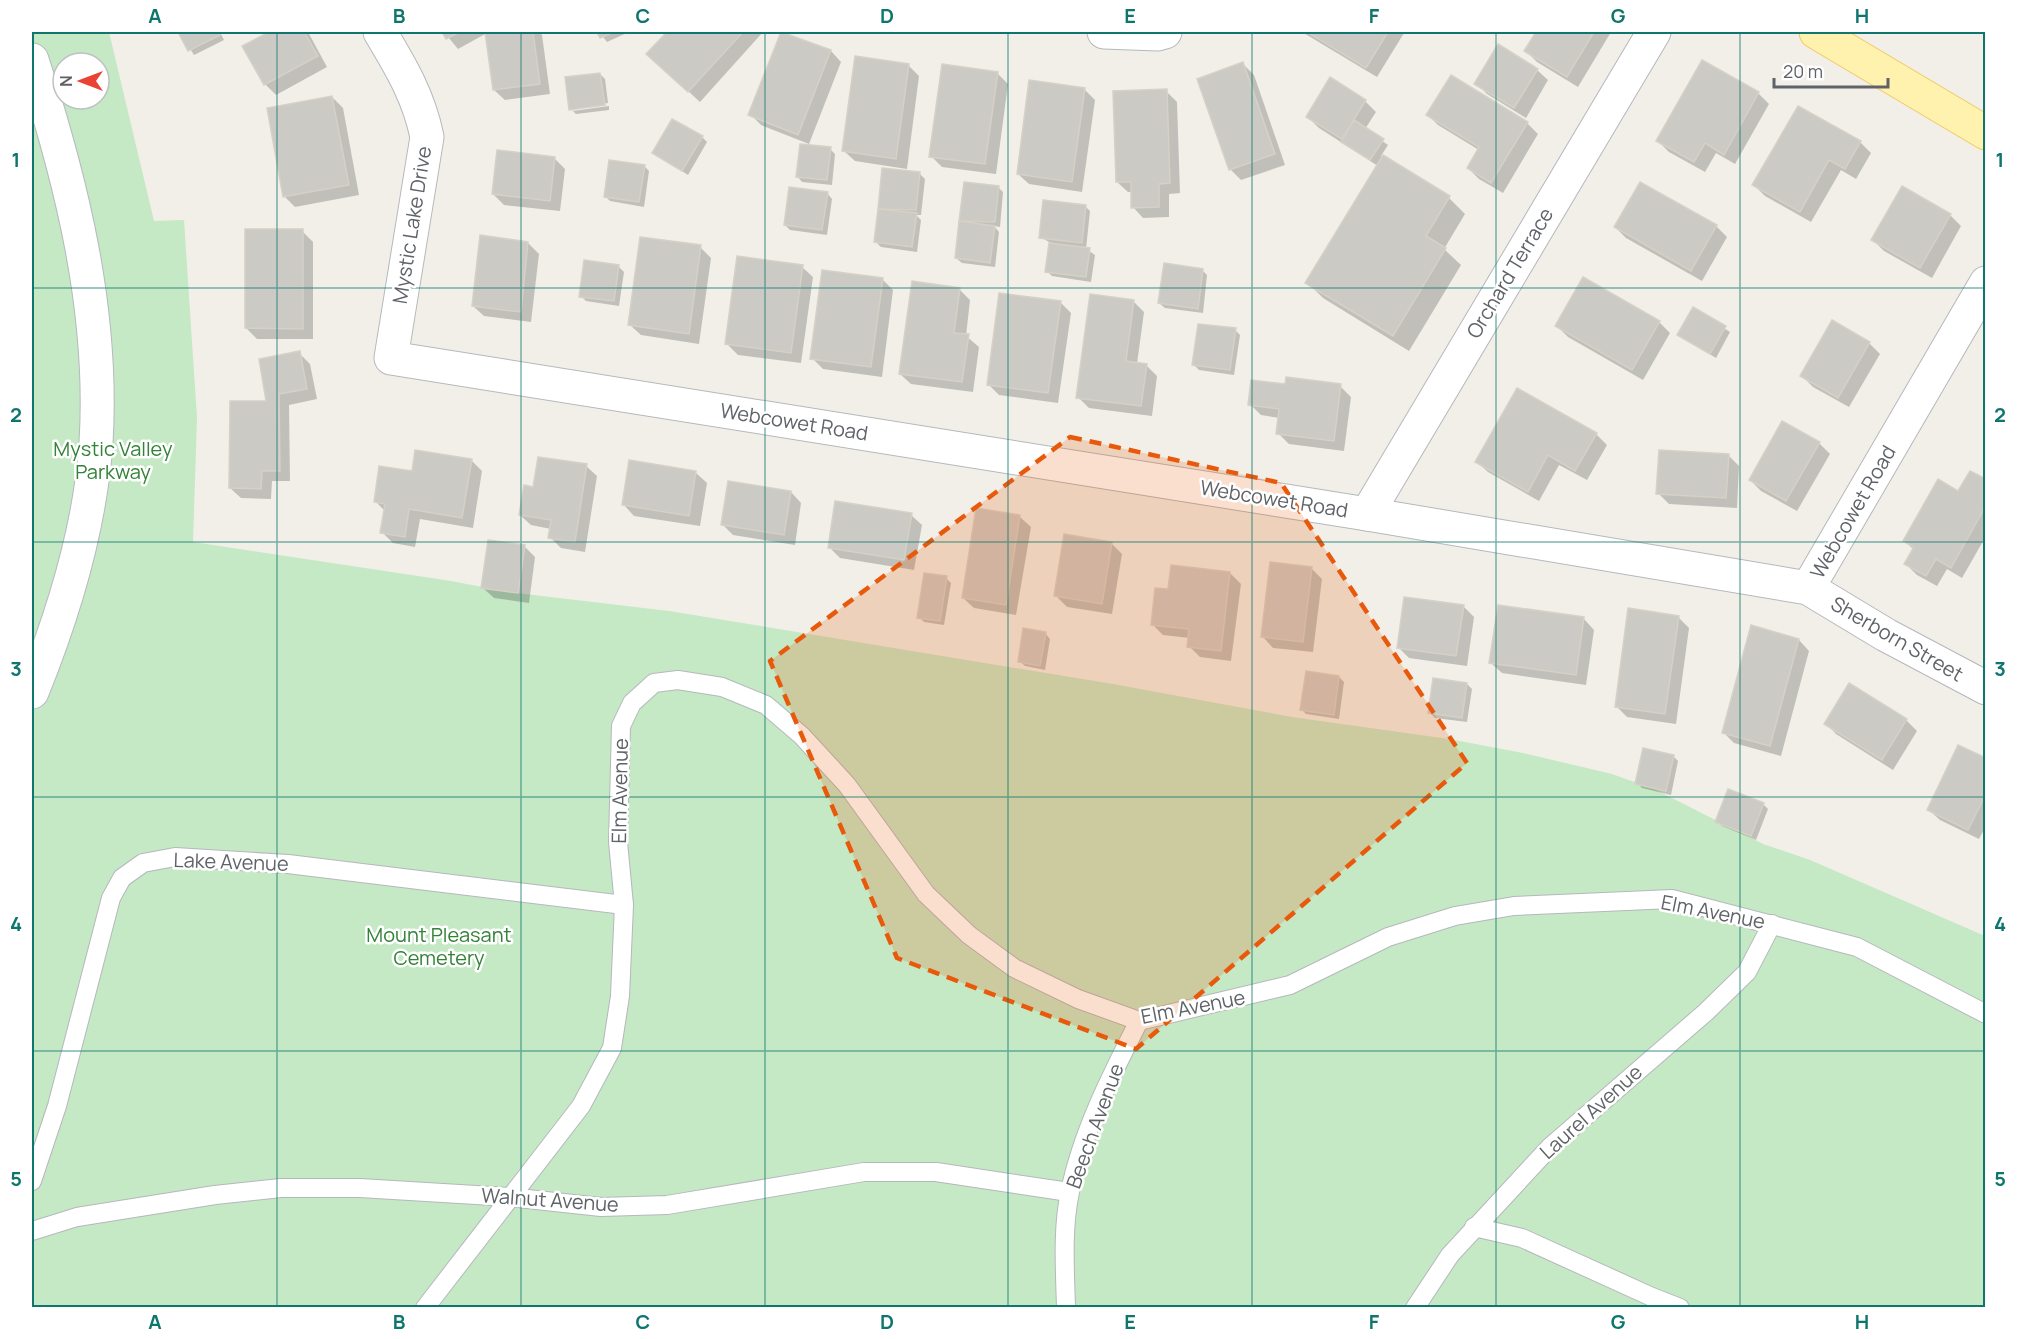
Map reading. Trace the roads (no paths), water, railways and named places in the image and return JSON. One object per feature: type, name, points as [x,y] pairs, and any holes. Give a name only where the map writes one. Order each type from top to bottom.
[{"type":"main road","points":[[1816,32],[1986,133]]},
{"type":"street","name":"Mystic Lake Drive","points":[[380,32],[413,88],[422,110],[427,137],[391,358]]},
{"type":"street","points":[[1104,32],[1165,32]]},
{"type":"street","name":"Orchard Terrace","points":[[1367,514],[1654,32]]},
{"type":"street","points":[[32,60],[52,123],[77,224],[92,309],[96,374],[96,443],[85,518],[69,592],[32,692]]},
{"type":"street","name":"Webcowet Road","points":[[391,358],[1367,514],[1808,588],[1986,283]]},
{"type":"street","name":"Sherborn Street","points":[[1808,588],[1886,635],[1986,688]]},
{"type":"lane","name":"Elm Avenue","points":[[425,1308],[581,1106],[612,1048],[620,996],[624,905],[618,842],[621,726],[632,703],[654,682],[678,680],[722,687],[766,705],[802,736],[847,785],[926,894],[969,935],[1014,968],[1078,999],[1139,1021],[1290,985],[1388,937],[1455,916],[1514,906],[1671,899],[1857,947],[1986,1014]]},
{"type":"lane","name":"Lake Avenue","points":[[32,1182],[57,1106],[111,898],[122,878],[143,863],[175,857],[288,864],[624,905]]},
{"type":"lane","name":"Laurel Avenue","points":[[1414,1308],[1450,1255],[1550,1147],[1706,1012],[1747,972],[1772,924]]},
{"type":"lane","name":"Beech Avenue","points":[[1066,1308],[1066,1234],[1069,1192],[1110,1079],[1139,1021]]},
{"type":"lane","name":"Walnut Avenue","points":[[32,1231],[76,1217],[215,1195],[281,1188],[360,1188],[509,1197],[601,1207],[667,1205],[796,1181],[864,1172],[936,1173],[1069,1192]]},
{"type":"lane","points":[[1474,1227],[1522,1238],[1652,1298],[1680,1308]]},
{"type":"park label","name":"Mystic Valley Parkway","points":[[113,460]]},
{"type":"park label","name":"Mount Pleasant Cemetery","points":[[439,946]]}]
